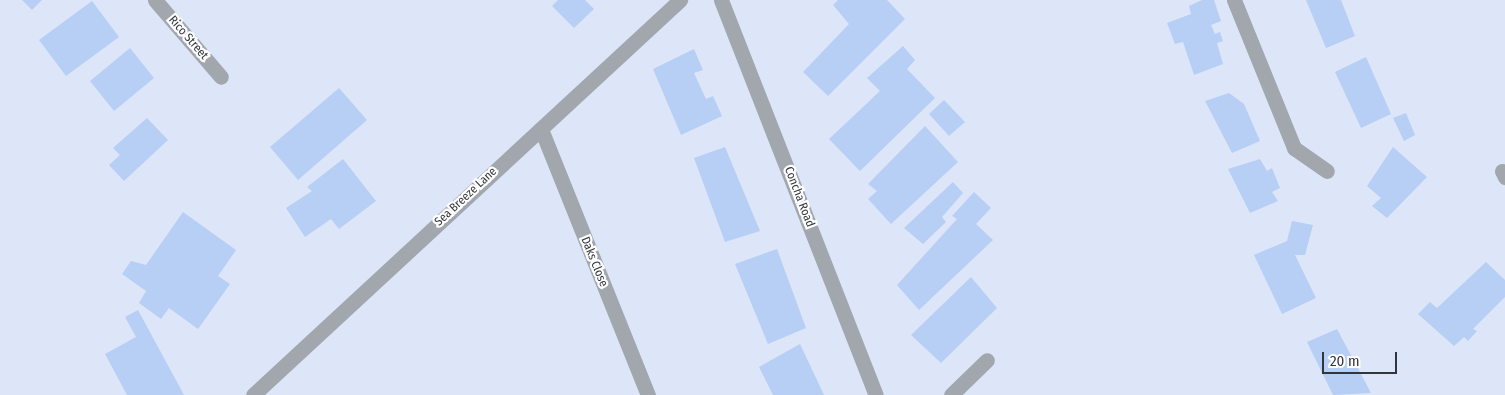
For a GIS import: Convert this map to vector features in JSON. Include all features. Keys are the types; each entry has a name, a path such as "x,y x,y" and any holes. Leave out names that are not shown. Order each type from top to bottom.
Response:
{"street":[{"name":"Rico Street","path":"155,0 221,77"},
{"name":"Sea Breeze Lane","path":"252,395 680,0"},
{"name":"Concha Road","path":"721,0 876,395"},
{"path":"1234,0 1294,148 1327,171"},
{"name":"Daks Close","path":"540,129 648,395"},
{"path":"951,395 987,360"}],"building":[{"path":"22,0 42,0 32,10"},
{"path":"558,0 585,0 594,9 574,28 552,6"},
{"path":"838,0 887,0 905,19 828,96 803,72 849,24 833,5"},
{"path":"1202,0 1214,0 1221,21 1211,25 1215,34 1220,32 1223,41 1217,43 1223,64 1194,75 1183,42 1175,44 1167,23 1191,14 1189,6"},
{"path":"1306,0 1341,0 1355,36 1326,48"},
{"path":"92,1 119,37 66,76 39,40"},
{"path":"903,46 915,60 907,69 935,98 860,171 829,139 880,91 867,78"},
{"path":"130,48 154,78 114,111 90,81"},
{"path":"694,49 703,70 694,73 706,99 713,96 722,116 681,135 653,69"},
{"path":"1366,57 1391,114 1361,128 1335,72"},
{"path":"339,88 367,120 298,180 270,147"},
{"path":"1229,93 1244,104 1260,141 1232,153 1205,101"},
{"path":"944,100 965,122 949,136 929,114"},
{"path":"1406,113 1415,135 1404,141 1393,118"},
{"path":"147,118 168,140 124,181 109,165 120,155 113,148"},
{"path":"925,126 958,162 891,224 868,199 877,191 868,184"},
{"path":"725,147 760,231 725,242 694,158"},
{"path":"1393,147 1427,177 1387,218 1372,206 1381,198 1367,186"},
{"path":"343,159 376,201 339,229 331,219 305,237 286,208 312,191 307,187"},
{"path":"1260,159 1267,171 1272,168 1280,188 1272,192 1278,201 1250,213 1228,169"},
{"path":"953,182 963,193 942,217 946,222 923,244 904,228"},
{"path":"974,192 991,208 976,224 993,240 919,310 897,285 957,219 952,216"},
{"path":"183,212 236,250 218,276 230,284 198,329 169,308 161,319 139,303 146,291 122,274 131,261 146,265"},
{"path":"1292,221 1313,225 1305,255 1295,255 1316,298 1282,314 1254,255 1287,241"},
{"path":"777,249 806,328 768,344 735,264"},
{"path":"1486,262 1505,280 1505,297 1473,329 1477,331 1468,341 1464,337 1454,346 1418,314 1430,302 1437,308"},
{"path":"971,277 997,308 941,363 911,335"},
{"path":"138,310 184,395 127,395 105,354 136,337 125,317"},
{"path":"1337,329 1371,393 1333,395 1307,342"},
{"path":"800,344 824,395 773,395 759,367"}]}
